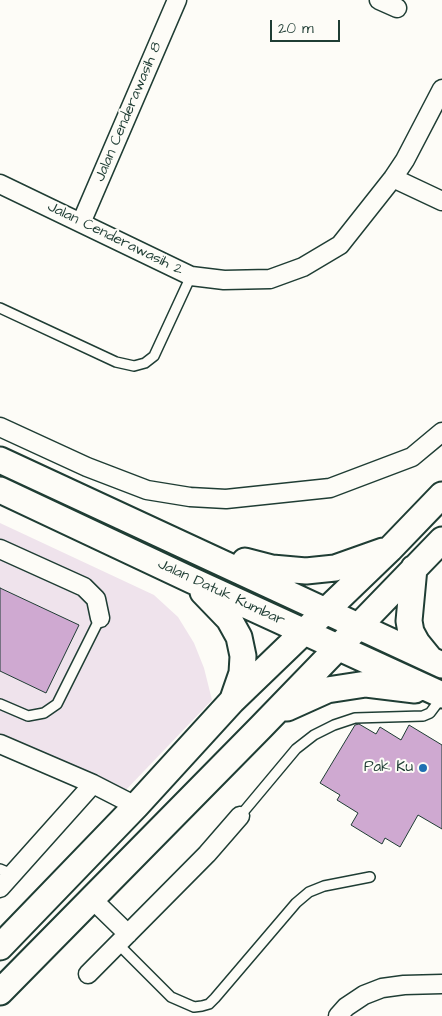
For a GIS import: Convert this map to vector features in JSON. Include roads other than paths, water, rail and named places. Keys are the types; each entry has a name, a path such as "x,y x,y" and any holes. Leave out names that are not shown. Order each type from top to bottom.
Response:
{"main road":[{"name":"Jalan Datuk Kumbar","path":"0,460 436,662"},
{"name":"Jalan Datuk Kumbar","path":"0,490 442,696"},
{"path":"0,948 136,806 232,701 390,549 442,495"},
{"path":"0,992 442,540"},
{"path":"184,545 272,568 306,571 335,568 390,549"},
{"path":"414,568 409,621 411,632 417,643 436,662"},
{"path":"191,580 229,618 240,637 243,656 242,673 232,701"},
{"path":"261,727 292,704 328,690 366,684 404,688 442,696"}],"street":[{"name":"Jalan Cenderawasih 8","path":"81,223 177,0"},
{"path":"379,0 398,8"},
{"name":"Jalan Cenderawasih 2","path":"0,184 191,276 224,280 270,279 303,267 340,245 406,160 442,90"},
{"path":"393,178 442,201"},
{"path":"0,427 87,467 147,490 190,497 226,499 330,488 412,457 442,432"},
{"path":"0,549 84,587 96,599 100,618"},
{"path":"0,744 93,784 136,806"},
{"path":"0,888 6,871 93,784"},
{"path":"88,974 207,854 240,816"},
{"path":"92,899 123,939"},
{"path":"338,1016 346,1007 364,995 382,988 404,985 442,984"}],"lane":[{"path":"0,308 116,362 134,366 145,363 154,356 191,276"},
{"path":"0,704 28,716 44,713 57,704 100,618"},
{"path":"240,816 296,749 314,735 334,725 355,718 423,716 430,712 442,696"},
{"path":"123,939 171,996 194,1007 202,1006 209,1004 215,998 296,902 309,892 324,886 370,877"}],"place":[{"name":"Pak Ku","path":"423,768"}]}
